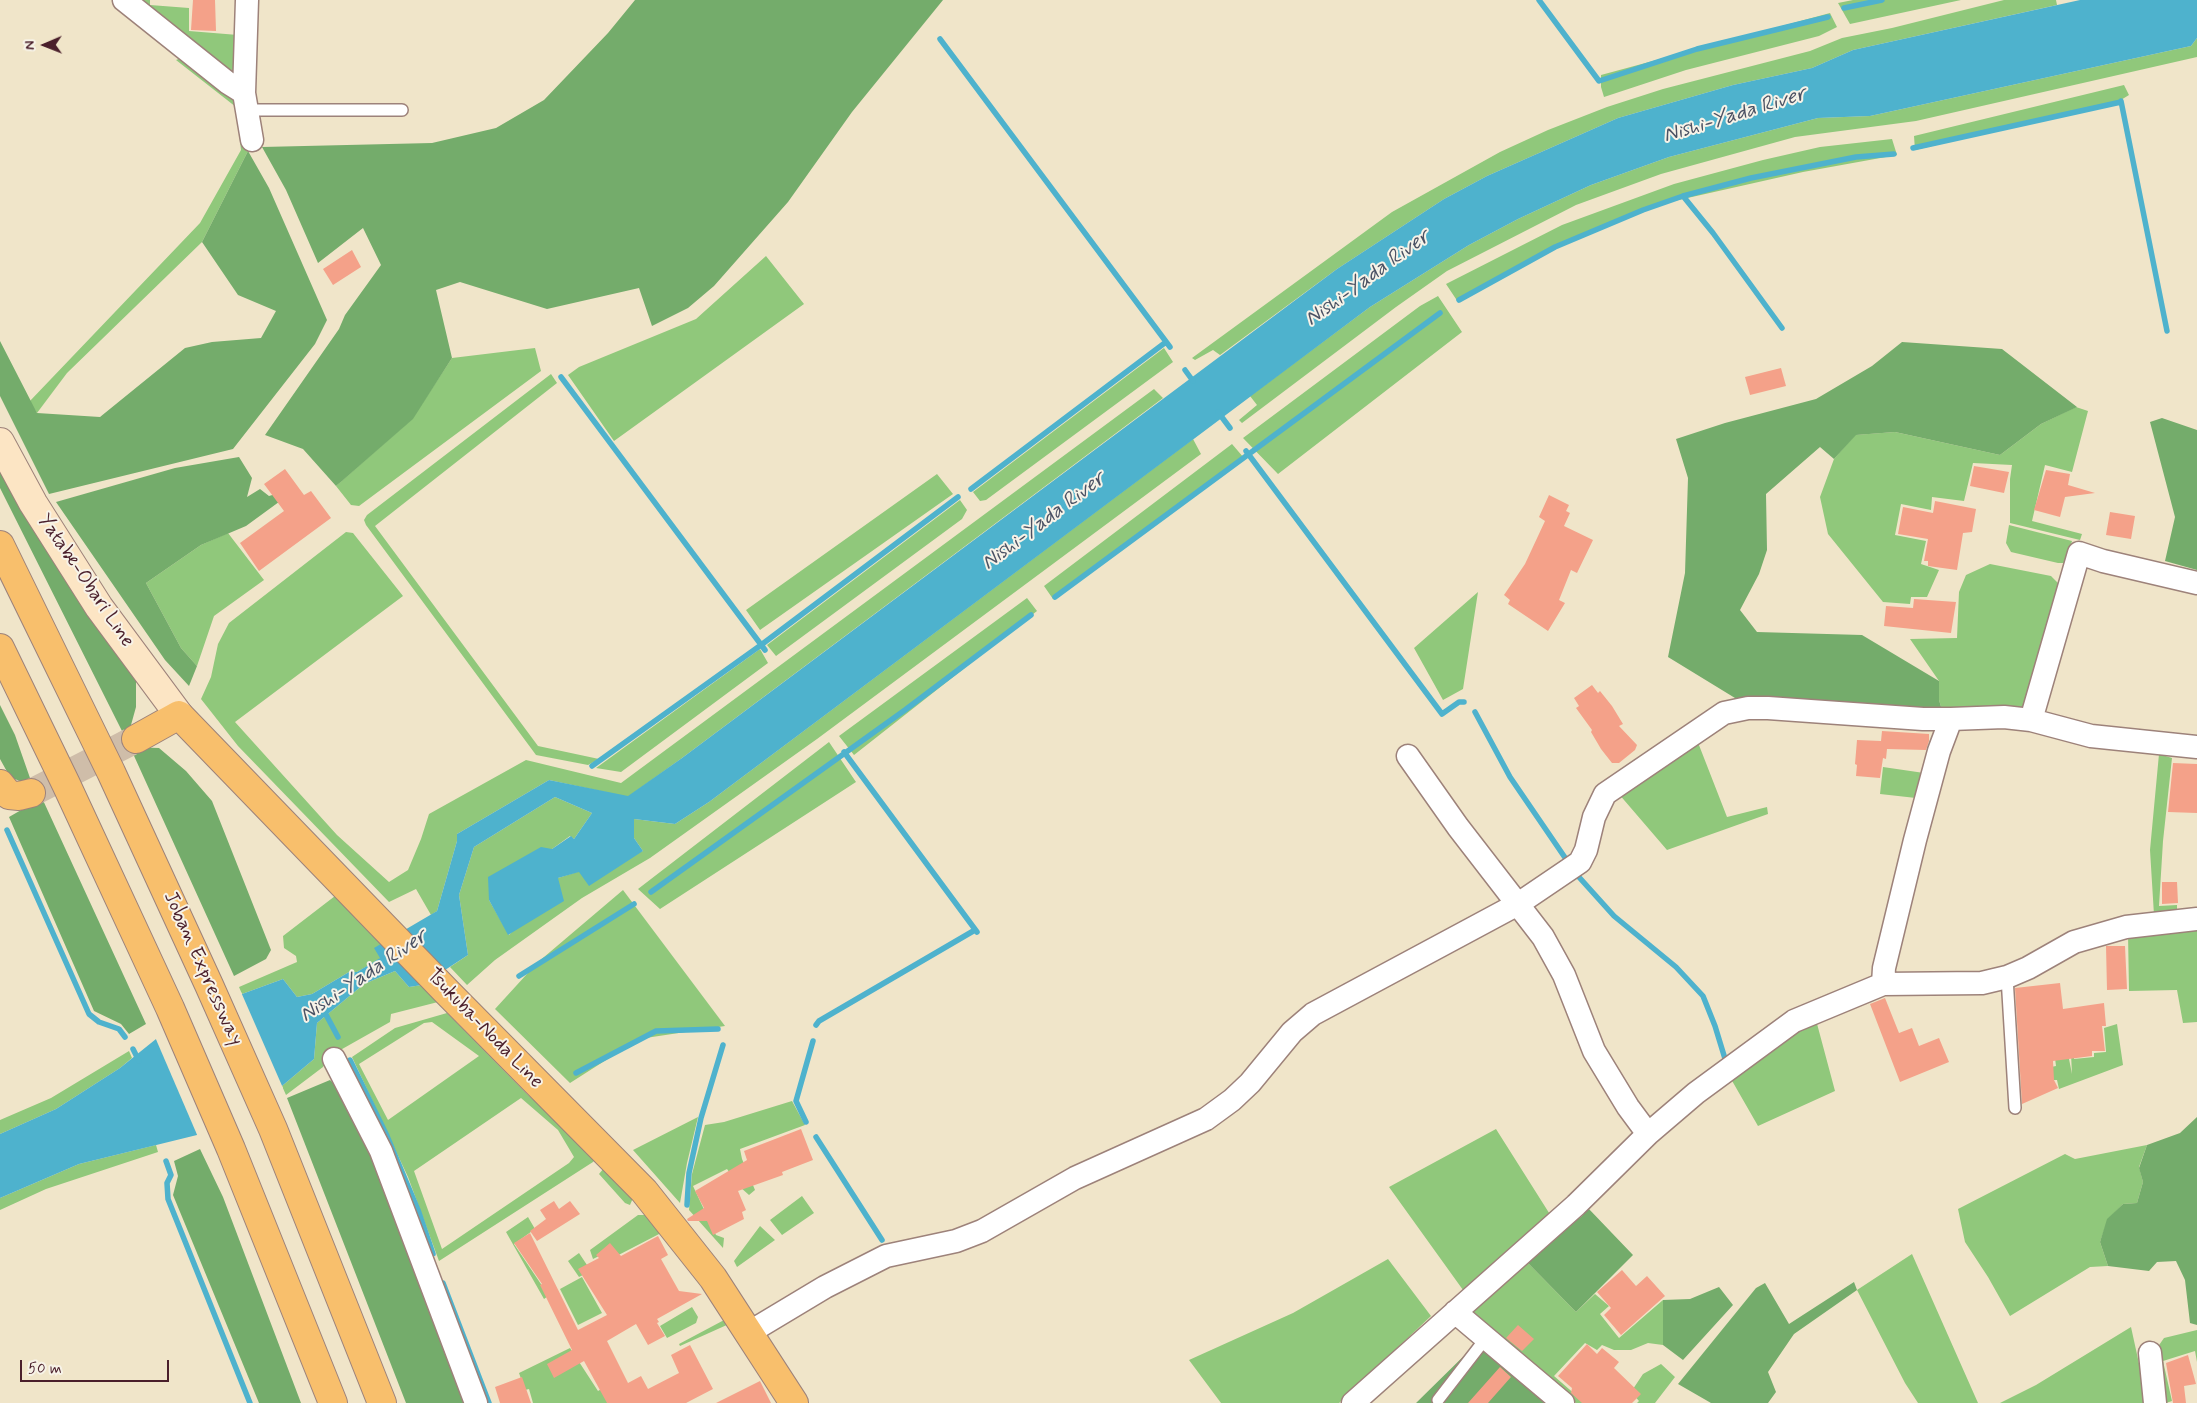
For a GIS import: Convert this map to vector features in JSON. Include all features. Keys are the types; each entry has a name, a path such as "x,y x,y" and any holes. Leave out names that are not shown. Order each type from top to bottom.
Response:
{"main road":[{"name":"Yatabe-Obari Line","path":"0,442 34,503 99,607 179,714"},
{"name":"Joban Expressway","path":"0,545 111,772 274,1130 382,1403"},
{"path":"0,648 66,784 170,1008 231,1149 334,1403"},
{"path":"136,739 179,714"},
{"name":"Tsukuba-Noda Line","path":"179,714 447,992 644,1191 684,1239 750,1332 794,1403"},
{"path":"0,784 9,795 19,796 31,792"}],"street":[{"path":"124,0 228,83 246,101"},
{"path":"247,0 246,101 252,140"},
{"path":"2031,720 2079,553 2103,561 2197,583"},
{"path":"750,1332 825,1287 886,1256 956,1241 982,1231 1075,1178 1206,1118 1232,1100 1250,1083 1292,1032 1313,1014 1518,904 1580,862 1586,850 1594,817 1605,794 1724,713 1734,709 1768,708 1923,719 2004,717 2031,720 2092,736 2197,747"},
{"path":"1883,984 1884,968 1915,840 1939,752 1951,719"},
{"path":"1408,756 1458,827 1543,937 1564,975 1594,1051 1628,1107 1648,1134"},
{"path":"1353,1403 1576,1205 1648,1134 1696,1093 1794,1021 1883,984 1982,983 2007,977 2028,968 2074,942 2126,927 2197,919"},
{"path":"334,1059 380,1151 476,1403"},
{"path":"1455,1312 1563,1403"},
{"path":"2150,1353 2155,1403"}],"lane":[{"path":"246,101 402,110"},
{"path":"2007,977 2015,1108"},
{"path":"1438,1400 1486,1338"}],"green space":[{"path":"142,0 150,0 150,5 189,8 189,31 238,35 235,75"},
{"path":"635,0 943,0 852,112 788,202 714,286 688,308 652,326 639,288 547,309 460,282 436,290 452,358 413,419 336,486 303,449 265,435 339,329 345,315 381,265 363,228 318,263 286,190 262,147 432,143 496,128 544,100 608,33"},
{"path":"1853,0 1961,0 1850,24 1838,3"},
{"path":"2004,0 2056,0 2057,5 1853,50 1812,68 1733,85 1618,118 1487,176 1444,199 1337,269 1220,355 1213,350 1195,360 1192,358 1392,212 1500,152 1548,130 1607,107 1663,89 1810,51 1842,38 1892,28"},
{"path":"1830,13 1837,27 1819,36 1686,70 1604,97 1601,87 1601,75"},
{"path":"2197,38 2197,57 1916,121 1795,137 1661,174 1576,205 1447,271 1242,423 1239,420 1257,405 1250,396 1370,307 1469,245 1518,219 1591,185 1669,157 1818,118 1870,116 2191,46"},
{"path":"183,57 240,102 248,151 202,242 67,373 37,413 29,402 200,223 241,150 236,107 176,60"},
{"path":"2124,85 2129,95 2116,103 1915,150 1914,136"},
{"path":"1892,139 1897,155 1803,172 1643,208 1571,240 1458,302 1446,284 1562,225 1674,184 1820,147"},
{"path":"248,151 269,188 327,320 315,344 233,449 49,494 0,396 0,341 37,413 100,417 185,348 212,342 261,338 276,311 238,295 202,242"},
{"path":"766,256 804,304 614,441 568,375 579,367 696,319"},
{"path":"1438,296 1462,332 1278,474 1243,438 1420,306"},
{"path":"1902,342 2002,349 2077,407 2041,424 2000,455 1895,432 1856,435 1834,459 1820,447 1766,494 1767,550 1759,574 1740,610 1757,632 1862,635 1939,681 1939,700 1942,710 1735,698 1668,657 1685,573 1688,478 1676,439 1725,423 1816,399 1872,366"},
{"path":"535,348 541,371 359,506 351,505 336,486 412,419 452,358"},
{"path":"1164,348 1173,362 986,500 980,501 973,492"},
{"path":"551,374 557,383 375,526 538,746 599,759 588,765 536,755 364,520 367,515"},
{"path":"1154,389 1163,398 628,797 549,780 457,834 457,841 437,911 431,915 416,889 389,902 238,746 201,699 211,677 218,644 229,623 346,532 353,533 403,596 235,722 337,835 389,882 408,870 429,814 526,760 621,783"},
{"path":"2076,407 2088,411 2072,472 2045,465 2032,521 2082,534 2080,540 2010,523 2010,479 2012,465 1973,463 1964,501 1932,497 1931,510 1901,504 1895,535 1926,541 1921,564 1939,570 1927,597 1911,597 1910,604 1883,602 1828,534 1820,497 1834,459 1855,435 1895,432 2000,455 2041,424"},
{"path":"2162,418 2197,430 2197,570 2165,561 2175,517 2150,422"},
{"path":"1193,439 1201,454 817,739 650,858 582,898 495,960 467,985 450,967 468,955 459,895 474,847 555,797 592,813 574,839 570,836 489,900 509,935 558,878 643,851 634,838 634,819 675,824 709,802"},
{"path":"1232,444 1244,458 1053,599 1044,586"},
{"path":"239,457 252,478 247,497 260,489 269,496 279,493 283,499 246,526 201,545 146,583 181,648 197,666 189,686 165,660 56,502 175,468"},
{"path":"0,464 136,676 136,707 131,725 124,735 0,488"},
{"path":"937,474 953,494 760,630 746,610"},
{"path":"960,500 967,510 962,519 776,656 767,645"},
{"path":"2009,525 2072,541 2066,563 2058,563 2011,552 2006,543"},
{"path":"228,533 264,580 214,616 197,666 181,648 146,583 201,545"},
{"path":"1990,564 2051,576 2058,583 2024,709 1942,710 1939,700 1939,681 1910,639 1957,638 1959,592 1966,575"},
{"path":"1478,592 1463,689 1443,700 1414,648"},
{"path":"1027,598 1037,611 854,755 839,736"},
{"path":"760,649 768,663 621,772 596,768"},
{"path":"0,705 15,735 30,778 22,782 10,777 0,759"},
{"path":"1697,740 1727,817 1767,807 1768,814 1667,850 1618,793"},
{"path":"829,742 856,782 660,909 638,889"},
{"path":"130,747 159,748 186,771 212,801 271,950 266,959 234,976"},
{"path":"2159,754 2172,758 2163,841 2159,906 2177,905 2177,913 2154,915 2150,850"},
{"path":"1883,767 1924,773 1916,798 1880,794"},
{"path":"42,798 146,1024 129,1034 121,1024 94,1011 9,817"},
{"path":"623,890 725,1026 639,1039 570,1083 495,1009 537,963"},
{"path":"335,896 382,943 381,958 357,972 349,972 312,994 297,997 283,979 242,994 239,987 297,962 296,956 284,948 283,936"},
{"path":"2197,926 2197,1022 2183,1023 2177,990 2129,991 2128,933"},
{"path":"395,971 409,987 422,985 438,1002 391,1014 390,1022 328,1057 323,1067 286,1095 282,1086 314,1059 317,1023 364,984"},
{"path":"447,1013 528,1095 597,1157 593,1162 439,1261 408,1177 352,1057 395,1028","holes":["432,1022 479,1056 388,1120 359,1064 424,1023","521,1098 558,1130 574,1157 569,1163 442,1249 414,1171"]},
{"path":"1816,1020 1835,1091 1758,1126 1731,1079"},
{"path":"2117,1024 2123,1065 2059,1089 2057,1080 2051,1080 2051,1067 2056,1066 2055,1058 2068,1054 2072,1074 2071,1054 2074,1054 2074,1059 2094,1057 2094,1053 2106,1052 2104,1028"},
{"path":"129,1051 132,1058 120,1068 56,1109 0,1134 0,1120 51,1098"},
{"path":"330,1080 345,1094 386,1180 468,1403 406,1403 287,1098"},
{"path":"792,1101 805,1125 740,1149 742,1159 755,1190 749,1195 740,1187 727,1169 693,1186 716,1235 724,1238 723,1248 689,1210 692,1174 705,1125 724,1122"},
{"path":"698,1117 687,1163 680,1203 633,1150"},
{"path":"2197,1117 2197,1325 2190,1323 2185,1280 2176,1261 2157,1262 2149,1271 2108,1266 2100,1242 2107,1219 2123,1204 2137,1203 2143,1182 2139,1168 2147,1145 2180,1133"},
{"path":"1496,1129 1551,1216 1463,1290 1389,1187"},
{"path":"156,1145 158,1152 46,1189 0,1210 0,1198 79,1164"},
{"path":"2147,1145 2139,1167 2143,1182 2137,1203 2123,1204 2108,1219 2100,1242 2108,1266 2090,1267 2010,1316 1965,1242 1958,1209 2065,1154 2075,1159"},
{"path":"200,1149 223,1197 301,1403 259,1403 173,1195 178,1176 174,1161"},
{"path":"604,1168 633,1198 630,1205 625,1203 599,1174"},
{"path":"802,1196 814,1213 782,1235 770,1220"},
{"path":"1588,1208 1633,1255 1576,1312 1525,1260 1582,1216"},
{"path":"638,1215 647,1215 661,1233 605,1262 599,1256 593,1259 590,1250"},
{"path":"528,1217 535,1229 514,1244 547,1293 548,1296 544,1299 506,1232"},
{"path":"760,1226 775,1240 737,1267 734,1261"},
{"path":"579,1253 591,1271 579,1277 568,1261"},
{"path":"1912,1254 1978,1403 1918,1403 1905,1383 1857,1290"},
{"path":"1388,1259 1431,1316 1339,1403 1221,1403 1189,1360 1293,1313"},
{"path":"1525,1260 1576,1312 1595,1294 1609,1306 1600,1314 1619,1338 1663,1300 1663,1345 1648,1343 1631,1350 1614,1350 1602,1345 1597,1350 1585,1343 1554,1376 1585,1403 1576,1403 1475,1319 1472,1302"},
{"path":"582,1277 602,1313 578,1325 560,1289"},
{"path":"1854,1282 1857,1290 1794,1334 1768,1372 1776,1392 1768,1403 1711,1403 1678,1384 1756,1288 1765,1283 1789,1324"},
{"path":"1719,1287 1733,1305 1683,1360 1663,1345 1663,1300 1690,1299"},
{"path":"692,1307 698,1317 696,1323 667,1338 660,1326"},
{"path":"726,1319 729,1324 680,1346 679,1344"},
{"path":"2131,1327 2145,1391 2145,1403 2000,1403 2036,1385"},
{"path":"2197,1330 2197,1362 2195,1351 2163,1361 2172,1401 2166,1403 2157,1348 2164,1338"},
{"path":"1477,1343 1549,1403 1416,1403"},
{"path":"570,1348 598,1391 605,1387 614,1403 533,1403 529,1389 525,1390 519,1373"},
{"path":"1661,1364 1675,1377 1655,1403 1637,1403 1639,1401 1631,1392 1643,1374"}],"water":[{"name":"Nishi-Yada River","path":"2080,0 2197,0 2197,38 2191,46 1870,116 1818,118 1669,157 1591,185 1518,219 1469,245 1370,307 709,802 675,824 634,819 634,838 643,851 589,886 579,872 558,878 564,901 508,935 489,900 488,877 541,847 552,849 571,836 574,839 592,813 555,797 474,847 459,895 468,955 422,985 409,987 395,971 364,984 317,1023 314,1059 282,1086 197,1135 79,1164 0,1198 0,1134 56,1109 120,1068 156,1039 242,994 283,979 297,997 312,994 349,972 357,972 380,958 374,948 437,911 457,841 457,834 549,780 628,796 682,758 1337,269 1444,199 1487,176 1618,118 1733,85 1812,68 1853,50"}],"pier":[{"path":"241,992 283,1088 198,1137 155,1037"}],"building":[{"path":"193,0 215,0 216,31 191,30"},
{"path":"352,250 361,267 333,285 323,269"},
{"path":"1781,368 1786,386 1750,395 1745,377"},
{"path":"1974,466 2009,472 2004,493 1970,486"},
{"path":"285,469 304,495 311,491 331,518 259,571 240,543 284,511 264,484"},
{"path":"2046,470 2070,474 2068,485 2095,493 2065,497 2060,517 2034,510"},
{"path":"1549,495 1569,505 1566,511 1570,513 1564,526 1593,540 1577,573 1571,570 1559,600 1565,603 1548,631 1508,604 1510,600 1504,595 1525,564 1545,521 1539,517"},
{"path":"1935,501 1976,509 1972,532 1963,533 1957,570 1928,566 1928,561 1924,561 1928,539 1898,534 1903,507 1933,513"},
{"path":"2110,512 2135,516 2131,539 2106,535"},
{"path":"1914,599 1956,602 1951,633 1884,626 1886,606 1913,608"},
{"path":"1592,685 1598,693 1600,691 1612,706 1623,724 1619,726 1637,745 1635,750 1619,763 1612,763 1601,749 1591,732 1592,730 1576,708 1579,706 1574,698"},
{"path":"1882,731 1929,734 1929,741 1926,750 1887,749 1886,759 1883,758 1880,778 1856,776 1857,740 1881,741"},
{"path":"2173,763 2197,764 2197,813 2168,812"},
{"path":"2162,882 2177,882 2178,903 2162,904"},
{"path":"2106,946 2125,946 2127,989 2107,990"},
{"path":"2060,983 2063,1009 2104,1003 2106,1026 2102,1026 2105,1051 2092,1051 2092,1056 2053,1061 2054,1080 2058,1088 2022,1104 2015,988"},
{"path":"1885,998 1899,1033 1912,1028 1919,1046 1939,1038 1949,1062 1900,1082 1870,1004"},
{"path":"801,1129 813,1160 782,1172 783,1175 738,1191 746,1210 742,1212 744,1219 713,1235 707,1221 688,1221 687,1219 704,1208 695,1191 747,1160 744,1151"},
{"path":"554,1201 559,1209 570,1201 580,1214 537,1241 530,1231 546,1219 540,1210"},
{"path":"530,1233 578,1330 607,1315 578,1269 599,1258 596,1255 610,1243 621,1256 658,1236 668,1255 661,1259 679,1291 702,1294 657,1319 659,1322 657,1323 665,1336 648,1345 636,1324 607,1341 628,1383 641,1376 648,1389 679,1373 671,1355 690,1345 713,1389 686,1403 607,1403 584,1361 554,1378 547,1364 572,1350 540,1285 542,1284 514,1243"},
{"path":"1622,1270 1636,1286 1647,1276 1665,1296 1621,1335 1604,1315 1611,1308 1597,1292"},
{"path":"1518,1325 1534,1339 1522,1351 1506,1338"},
{"path":"1587,1344 1597,1354 1602,1348 1619,1362 1614,1368 1641,1394 1632,1403 1582,1403 1571,1393 1572,1388 1558,1376"},
{"path":"2188,1355 2196,1384 2184,1386 2186,1403 2173,1403 2166,1363"},
{"path":"1500,1367 1511,1377 1488,1403 1468,1403"},
{"path":"522,1377 531,1403 500,1403 495,1387"},
{"path":"760,1381 771,1403 716,1403"}],"waterway":[{"path":"1539,0 1599,81 1697,49 1828,17"},
{"path":"1844,8 1882,0"},
{"path":"940,39 1170,347"},
{"path":"2121,101 2167,331"},
{"path":"1913,148 2121,102"},
{"path":"1459,300 1555,247 1643,210 1683,196 1751,178 1856,157 1894,154"},
{"path":"1683,196 1713,233 1782,328"},
{"path":"1055,597 1440,313"},
{"path":"971,489 1166,342"},
{"path":"1185,370 1193,381"},
{"path":"561,377 765,650"},
{"path":"1218,412 1230,428"},
{"path":"1246,451 1442,714 1459,702 1464,702"},
{"path":"592,766 761,645 958,497"},
{"path":"651,892 905,710 1031,615"},
{"path":"1475,712 1510,777 1568,862"},
{"path":"844,752 977,932"},
{"path":"7,830 89,1014 99,1022 119,1029 125,1037"},
{"path":"1578,876 1614,916 1676,967 1703,996 1726,1062"},
{"path":"519,976 634,904"},
{"path":"816,1025 819,1021 975,930"},
{"name":"Nishi-Yada River","path":"323,1009 338,1037"},
{"path":"576,1073 656,1031 718,1029"},
{"path":"806,1122 796,1101 813,1041"},
{"path":"687,1205 689,1173 701,1118 723,1045"},
{"path":"133,1049 139,1061"},
{"path":"350,1060 387,1136 418,1210 433,1254"},
{"path":"816,1137 882,1240"},
{"path":"166,1161 171,1175 167,1183 168,1199 250,1403"},
{"path":"443,1283 489,1403"}],"tunnel":[{"path":"31,793 136,739"}]}
